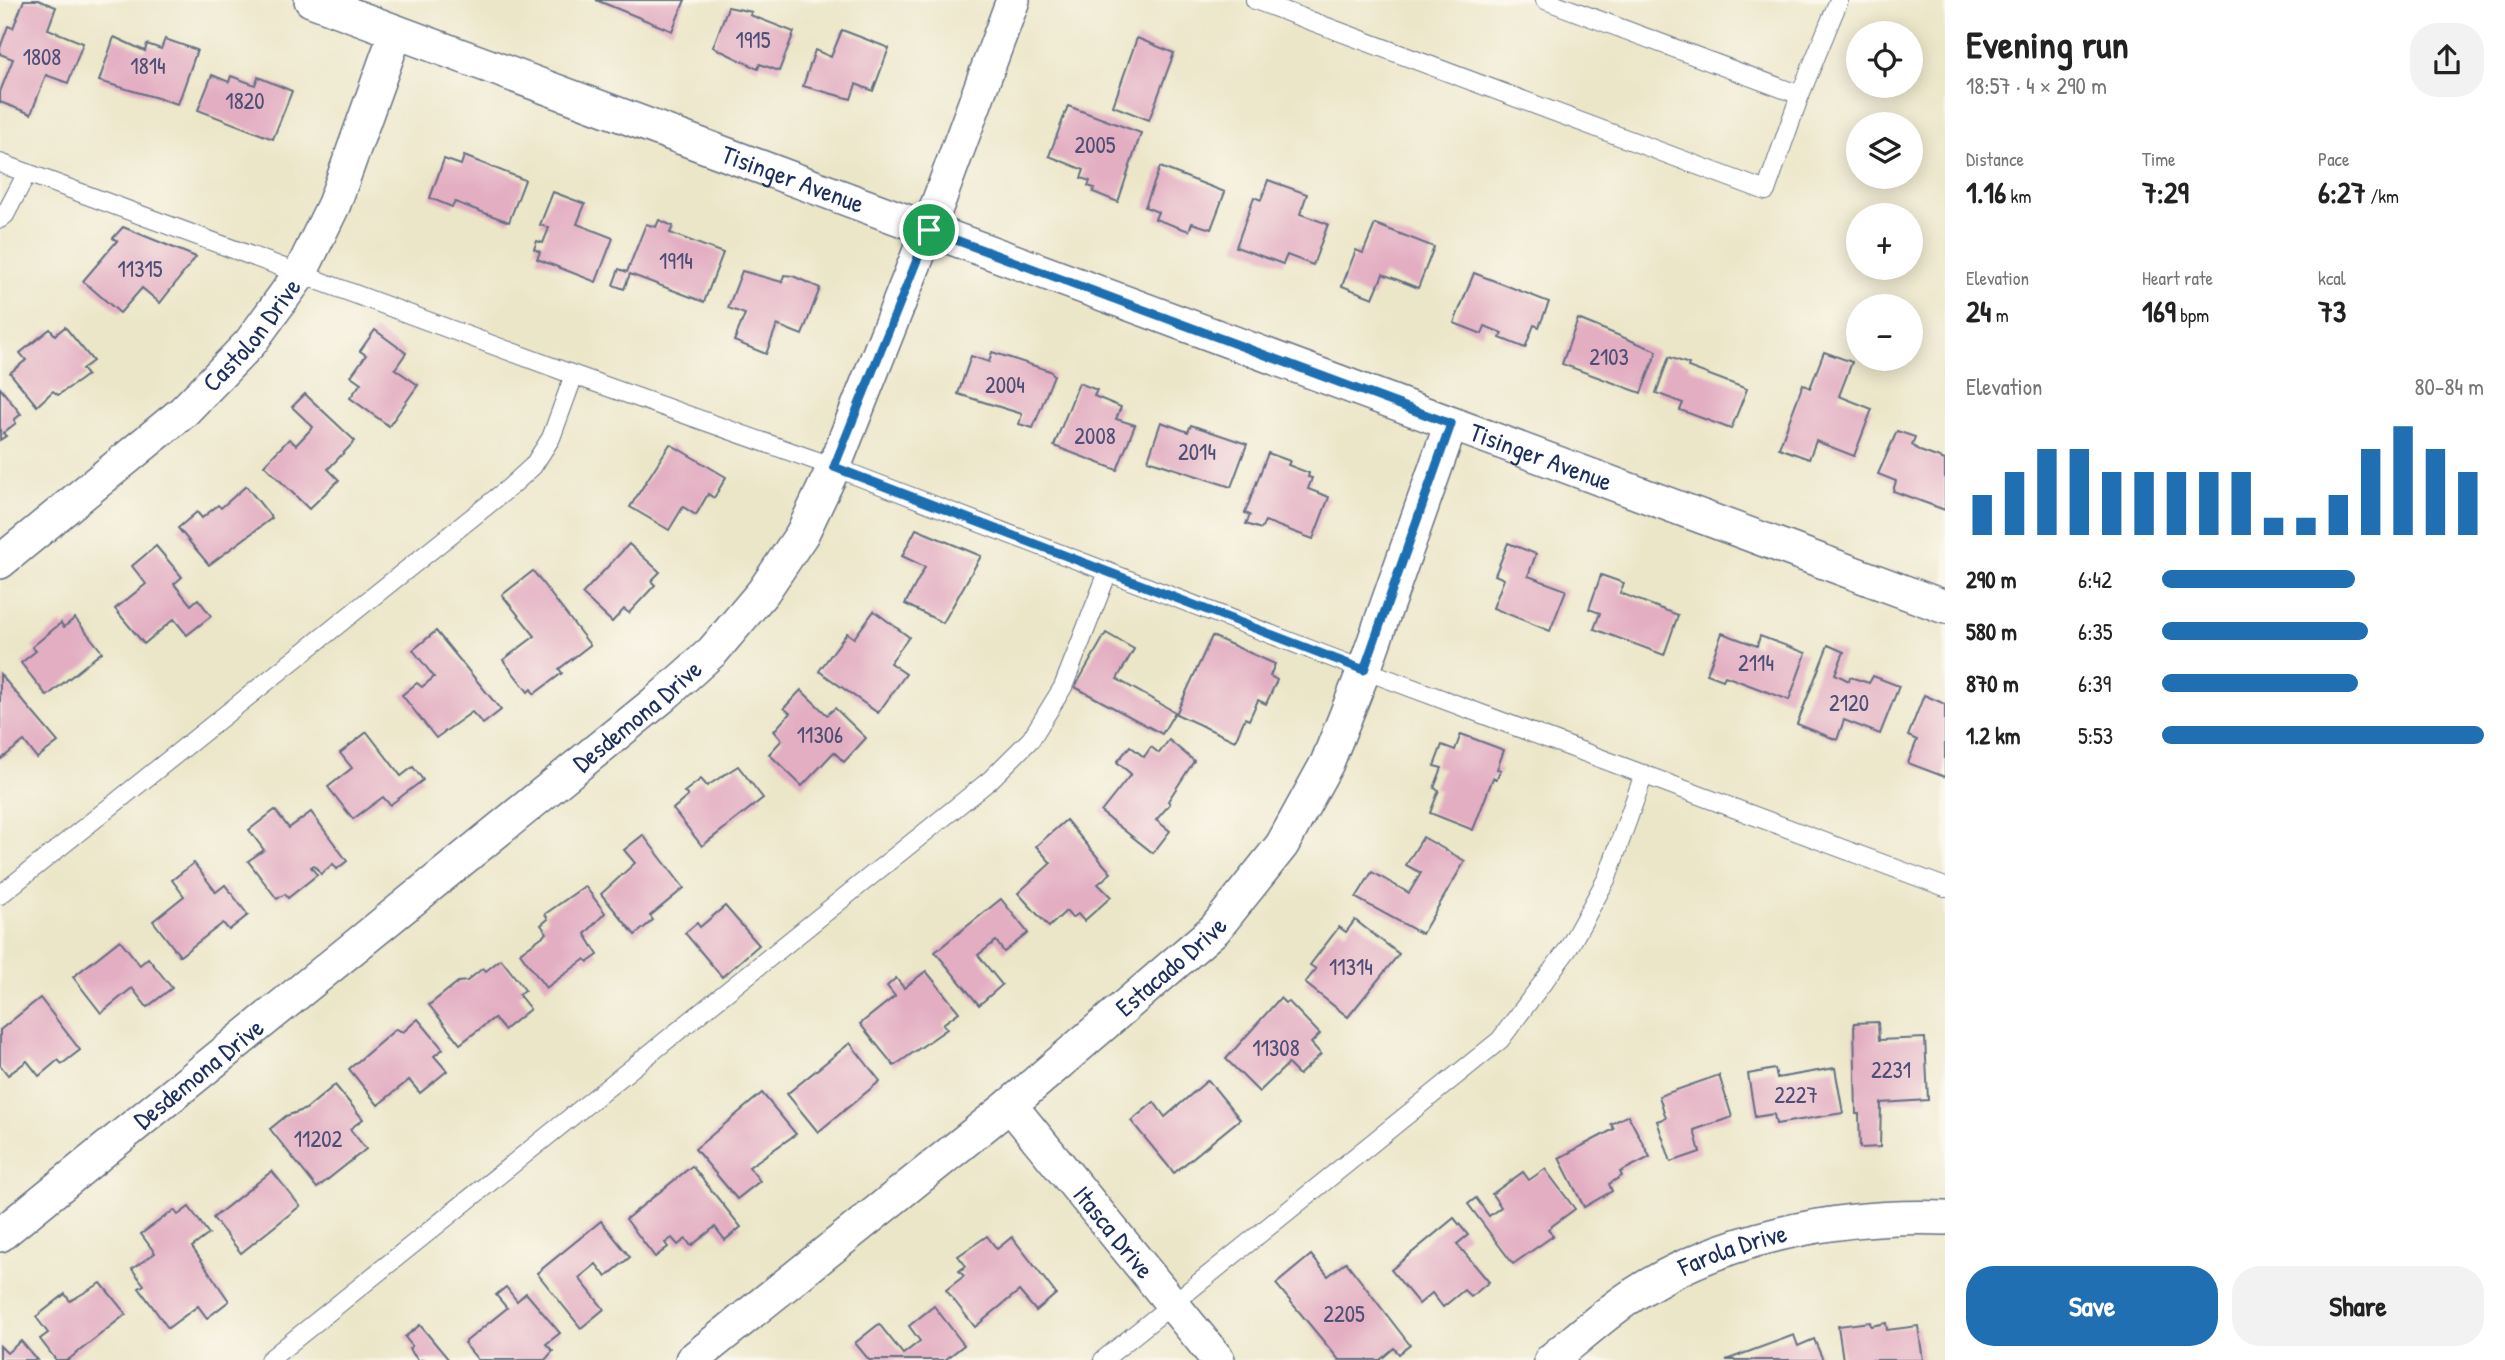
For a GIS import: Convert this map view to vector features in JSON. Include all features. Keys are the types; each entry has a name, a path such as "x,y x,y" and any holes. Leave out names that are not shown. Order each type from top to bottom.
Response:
{"street":[{"name":"Tisinger Avenue","path":"311,0 1945,607"},
{"name":"Desdemona Drive","path":"0,1235 662,697 713,651 763,592 802,534 834,467 929,230 1013,0"},
{"name":"Castolon Drive","path":"0,562 183,412 250,343 300,274 334,205 396,32"},
{"name":"Estacado Drive","path":"692,1360 1010,1105 1215,929 1282,845 1327,763 1364,670 1451,424"},
{"name":"Itasca Drive","path":"1010,1105 1219,1360"},
{"name":"Farola Drive","path":"1551,1360 1630,1297 1677,1270 1750,1241 1815,1227 1912,1217 1945,1218"}],"lane":[{"path":"1255,0 1766,191 1800,95 1839,0"},
{"path":"1545,0 1800,95"},
{"path":"0,163 574,375 834,467 1364,670 1945,887"},
{"path":"0,219 5,215 27,173"},
{"path":"0,895 510,488 533,466 551,438 574,375"},
{"path":"269,1360 990,780 1031,739 1062,687 1108,572"},
{"path":"1103,1360 1500,1040 1575,937 1606,878 1644,774"}],"building":[{"path":"24,0 38,0 56,7 48,29 83,43 68,83 46,75 31,114 0,102 0,92 13,59 0,54 0,48 8,26 13,28"},
{"path":"596,0 685,0 672,31"},
{"path":"728,7 752,12 750,15 794,32 779,71 760,64 758,69 713,47"},
{"path":"842,30 889,48 873,91 856,84 851,99 803,86 815,50 831,57"},
{"path":"114,37 145,51 147,44 161,49 165,39 197,50 178,104 99,81"},
{"path":"1137,38 1174,53 1149,120 1113,106"},
{"path":"212,75 229,82 231,76 255,85 258,77 292,91 273,139 198,110"},
{"path":"1068,106 1141,133 1118,202 1093,192 1094,188 1088,186 1090,181 1081,178 1084,170 1049,156"},
{"path":"464,156 525,180 509,222 455,202 452,207 430,198 444,159 461,165"},
{"path":"1160,167 1225,192 1211,229 1192,223 1189,231 1155,219 1158,212 1145,207"},
{"path":"1268,180 1307,194 1300,214 1328,224 1313,265 1287,255 1283,264 1236,247 1254,197 1261,200"},
{"path":"553,192 585,204 577,224 613,238 596,282 537,259 540,252 534,249 537,241 543,243 549,228 540,225"},
{"path":"659,220 673,226 670,233 723,253 704,302 630,274 624,289 613,285 619,269 627,272 646,224 656,227"},
{"path":"1375,224 1434,247 1418,288 1383,274 1373,298 1342,286 1356,250 1363,253"},
{"path":"123,227 196,257 160,303 142,288 120,313 83,281 117,241 113,238"},
{"path":"742,271 782,282 784,275 793,276 820,288 802,335 777,325 766,354 734,341 745,314 728,308"},
{"path":"1474,273 1549,302 1539,327 1534,325 1525,348 1500,338 1502,333 1485,326 1482,334 1454,323"},
{"path":"1578,319 1657,351 1641,393 1562,364"},
{"path":"65,327 93,361 82,369 87,375 58,395 53,391 37,406 10,373 26,360 20,353 50,329 55,335"},
{"path":"375,330 406,353 395,369 418,385 389,426 350,398 361,383 351,376 366,355 360,351"},
{"path":"992,352 1050,371 1054,375 1033,428 1019,424 1022,414 958,394 971,356 989,362"},
{"path":"1824,352 1846,360 1846,371 1849,371 1839,396 1872,409 1854,456 1816,441 1809,459 1779,448 1803,384 1810,388"},
{"path":"1669,357 1747,389 1731,429 1680,410 1683,403 1656,393"},
{"path":"1079,383 1097,390 1094,396 1121,407 1116,419 1135,425 1117,470 1054,446"},
{"path":"0,388 21,414 14,420 16,423 3,433 6,436 0,440"},
{"path":"305,394 355,441 328,469 339,480 309,509 264,465 289,439 296,445 313,427 292,407"},
{"path":"1161,422 1188,432 1191,425 1247,444 1231,487 1148,460"},
{"path":"1897,431 1915,437 1912,445 1920,451 1945,460 1945,510 1893,491 1896,481 1878,474"},
{"path":"670,444 726,477 714,498 708,494 696,515 683,507 669,530 630,507"},
{"path":"1268,453 1290,461 1288,465 1309,473 1308,477 1312,478 1308,489 1329,497 1313,539 1265,521 1261,529 1246,524 1250,515 1245,513"},
{"path":"246,486 272,518 209,565 178,528 197,512 202,518 218,505 221,508"},
{"path":"916,529 981,556 943,623 905,604 925,567 902,556"},
{"path":"1508,543 1536,554 1528,576 1566,590 1550,631 1493,608 1504,579 1495,575"},
{"path":"629,544 660,572 651,581 655,585 629,613 624,609 612,622 582,594"},
{"path":"156,546 182,577 174,584 191,605 198,599 211,616 187,635 174,619 144,644 115,609 146,584 132,566"},
{"path":"533,571 590,645 559,669 562,673 534,694 531,689 528,692 503,660 535,636 502,595"},
{"path":"1601,575 1624,583 1620,593 1678,615 1664,655 1594,629 1600,613 1589,609"},
{"path":"874,611 909,637 890,663 906,674 878,713 819,671 847,633 854,638"},
{"path":"75,618 102,652 47,696 21,663 36,651 32,647 61,623 64,627"},
{"path":"436,631 501,710 483,724 472,712 436,738 402,695 417,683 422,687 434,677 413,650"},
{"path":"1106,633 1134,649 1117,679 1175,712 1162,734 1075,687"},
{"path":"1722,633 1757,646 1760,636 1806,653 1789,700 1725,676 1723,680 1707,674"},
{"path":"1212,636 1275,664 1270,676 1277,680 1266,704 1258,700 1249,720 1245,718 1235,741 1176,714"},
{"path":"1828,645 1844,652 1835,674 1849,681 1850,677 1869,683 1873,676 1899,686 1880,734 1844,720 1837,740 1797,724"},
{"path":"0,674 58,742 37,758 24,741 0,760"},
{"path":"801,690 827,715 835,708 866,738 844,762 834,752 802,786 769,754 782,740 774,731 790,713 784,708"},
{"path":"1924,695 1945,704 1945,777 1908,763 1917,740 1908,736"},
{"path":"367,732 401,776 413,767 423,780 390,805 383,797 353,819 328,787 352,768 340,753"},
{"path":"1461,734 1504,750 1497,769 1501,770 1497,779 1493,778 1473,830 1430,813 1439,790 1434,788 1442,768 1434,766 1442,745 1455,750"},
{"path":"1169,740 1194,761 1168,801 1170,804 1156,820 1170,831 1153,853 1101,812 1131,774 1117,762 1130,746 1144,757 1151,747 1159,753"},
{"path":"738,766 763,798 702,846 673,809 688,796 684,792 701,779 707,786"},
{"path":"275,810 289,828 311,812 347,861 337,869 333,864 321,874 314,865 311,867 317,875 288,898 285,894 277,899 248,861 264,850 249,830"},
{"path":"1066,820 1111,873 1098,884 1111,897 1084,921 1078,914 1072,918 1066,911 1049,927 1018,893 1051,863 1036,846"},
{"path":"643,835 684,888 650,916 653,920 635,935 601,894 635,863 624,850"},
{"path":"1423,837 1465,861 1422,934 1356,898 1372,872 1409,893 1421,873 1406,865"},
{"path":"194,863 216,892 225,885 248,915 229,930 223,923 180,956 153,921 184,896 172,880"},
{"path":"585,886 605,913 585,934 598,955 588,962 585,959 546,988 520,953 547,933 541,925 548,919 545,914"},
{"path":"1001,899 1028,933 1004,952 996,941 978,955 1002,985 979,1005 935,952"},
{"path":"725,906 759,945 722,977 685,933 697,923 700,927"},
{"path":"1355,920 1399,954 1348,1017 1305,983 1316,969 1310,965 1339,927 1346,932"},
{"path":"120,940 140,965 148,958 172,988 147,1007 132,988 101,1013 73,977"},
{"path":"501,959 525,990 519,995 530,1009 504,1030 494,1018 460,1044 429,1005 458,982 467,981 483,968 486,971"},
{"path":"926,971 959,1012 943,1024 947,1029 894,1066 860,1024 895,996 887,986 896,978 904,988"},
{"path":"40,998 80,1050 62,1064 58,1060 39,1076 27,1061 8,1075 0,1065 0,1030"},
{"path":"1280,998 1285,1003 1288,1001 1320,1034 1311,1043 1321,1054 1299,1075 1288,1064 1259,1092 1226,1059"},
{"path":"418,1019 443,1049 434,1056 447,1071 420,1093 409,1080 378,1105 349,1069 396,1029 403,1032"},
{"path":"1878,1022 1879,1040 1925,1038 1928,1100 1881,1103 1880,1147 1860,1148 1859,1114 1856,1114 1854,1023"},
{"path":"850,1043 880,1081 818,1132 787,1094"},
{"path":"1835,1068 1843,1113 1776,1124 1774,1114 1755,1117 1748,1074 1775,1069 1777,1078"},
{"path":"1719,1075 1732,1117 1694,1130 1700,1152 1671,1162 1657,1121 1666,1118 1659,1096"},
{"path":"1208,1080 1240,1119 1174,1173 1131,1121 1154,1102 1165,1117"},
{"path":"335,1085 363,1119 350,1129 366,1149 317,1188 270,1129 286,1116 306,1109"},
{"path":"762,1093 796,1134 749,1167 760,1181 737,1199 695,1149"},
{"path":"1628,1115 1650,1157 1620,1172 1622,1176 1609,1184 1612,1191 1584,1207 1559,1158 1614,1129 1611,1124"},
{"path":"692,1166 741,1227 725,1240 715,1227 691,1246 686,1239 678,1245 672,1238 665,1243 668,1247 655,1257 626,1219"},
{"path":"1545,1169 1575,1209 1548,1229 1553,1236 1513,1264 1468,1204 1476,1198 1489,1216 1501,1207 1492,1194 1523,1172 1529,1180"},
{"path":"272,1171 300,1206 241,1253 213,1218"},
{"path":"189,1207 209,1234 192,1247 229,1301 207,1318 198,1306 168,1328 139,1288 144,1285 132,1269 155,1253 141,1234 174,1210 178,1215"},
{"path":"1454,1218 1468,1235 1457,1244 1489,1282 1471,1297 1464,1290 1443,1307 1432,1293 1419,1304 1391,1270"},
{"path":"601,1221 630,1257 606,1277 596,1264 579,1278 604,1309 581,1328 537,1273"},
{"path":"987,1236 997,1249 1012,1237 1056,1294 1036,1311 1019,1291 975,1327 946,1290 964,1276 959,1271 966,1266 958,1256"},
{"path":"1311,1255 1328,1276 1346,1262 1410,1345 1399,1354 1394,1348 1380,1360 1339,1360 1276,1284"},
{"path":"101,1283 126,1314 68,1360 56,1360 40,1339 48,1333 36,1317 65,1294 70,1301"},
{"path":"506,1287 517,1301 526,1293 560,1333 546,1344 553,1351 545,1360 478,1360 464,1343 507,1308 496,1295"},
{"path":"934,1306 964,1345 945,1360 869,1360 855,1343 879,1324 903,1354 920,1341 909,1326"},
{"path":"1870,1322 1871,1326 1886,1323 1887,1330 1918,1326 1923,1360 1843,1360 1838,1326"},
{"path":"420,1325 449,1360 418,1360 409,1349 412,1346 405,1337"},
{"path":"1794,1335 1798,1346 1814,1339 1823,1360 1726,1360"},
{"path":"21,1341 37,1360 0,1360 0,1346 7,1353"}],"route":[{"path":"929,230 1451,424 1364,670 834,467 929,230"}]}
